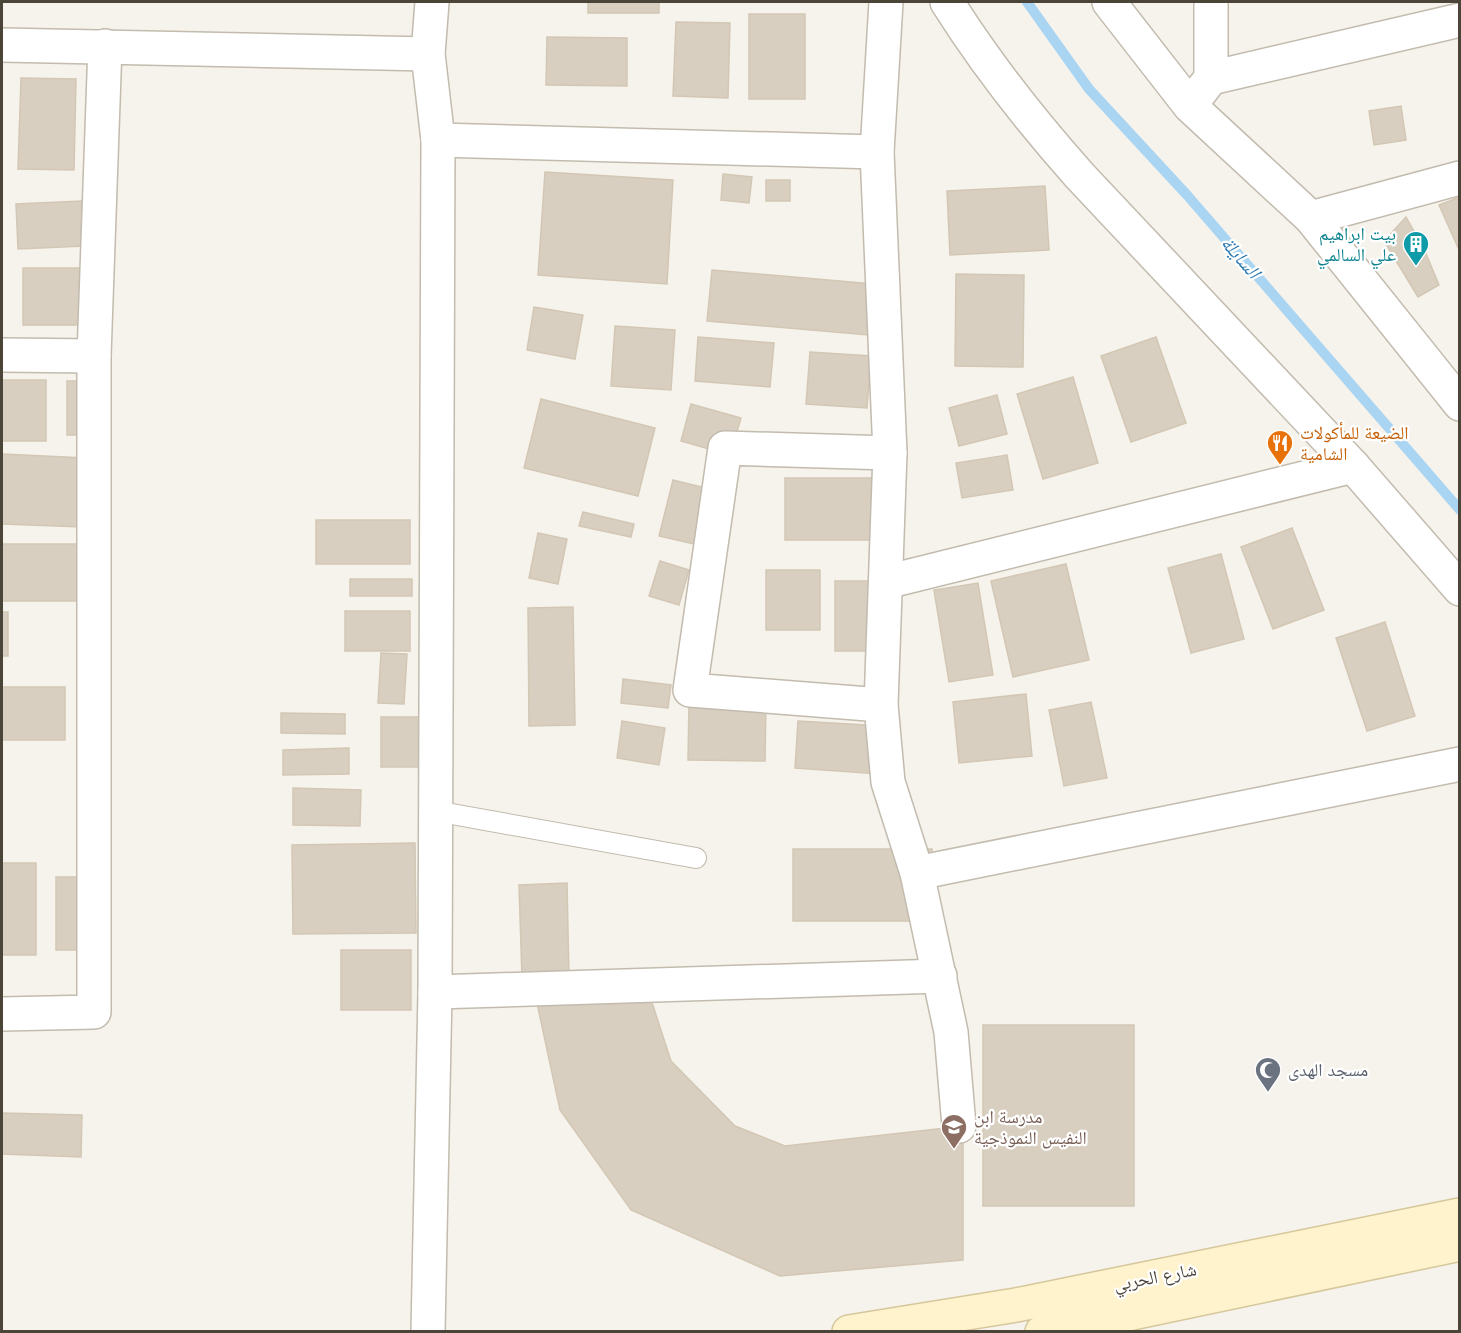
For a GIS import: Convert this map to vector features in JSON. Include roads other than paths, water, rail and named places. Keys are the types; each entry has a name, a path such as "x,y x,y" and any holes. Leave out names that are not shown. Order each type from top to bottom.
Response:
{"street":[{"path":"428,1332 435,992 438,140 428,54 432,2"},
{"path":"886,2 877,152 890,453 881,705 888,782 917,873 951,1032 959,1126"},
{"path":"947,2 1002,82 1043,135 1353,466 1460,588"},
{"path":"1109,2 1190,106 1311,218 1460,404"},
{"path":"1190,106 1211,78 1211,2"},
{"path":"1211,78 1460,20"},
{"path":"2,45 428,54"},
{"path":"2,1014 94,1012 94,357 105,46"},
{"path":"438,140 877,152"},
{"path":"1311,218 1460,178"},
{"path":"2,356 94,357"},
{"path":"881,705 690,690 725,448 890,453"},
{"path":"886,582 1353,466"},
{"path":"917,873 1460,764"},
{"path":"435,992 940,976"},
{"name":"شارع الحربي","path":"849,1332 1016,1305 1460,1215"},
{"name":"شارع الحربي","path":"1042,1332 1460,1244"}],"lane":[{"path":"435,811 696,858"}],"waterway":[{"name":"السايلة","path":"1027,2 1089,89 1187,195 1460,510"}],"place":[{"name":"بيت ابراهيم علي السالمي","path":"1416,267"},
{"name":"الضيعة للمأكولات الشامية","path":"1280,466"},
{"name":"مسجد الهدى","path":"1268,1093"},
{"name":"مدرسة ابن النفيس النموذجية","path":"954,1150"}]}
